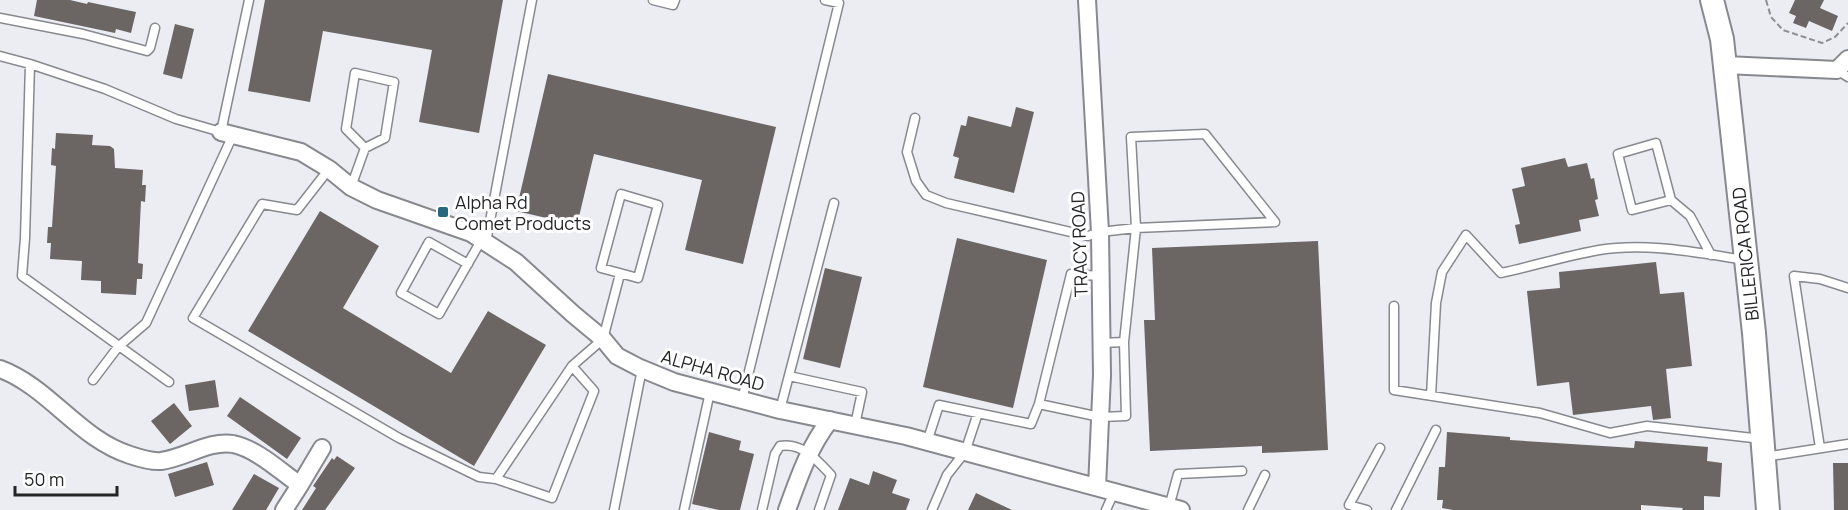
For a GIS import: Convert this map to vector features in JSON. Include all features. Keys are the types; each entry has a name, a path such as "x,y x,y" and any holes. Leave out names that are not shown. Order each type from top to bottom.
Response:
{"main road":[{"name":"BILLERICA ROAD","path":"1712,0 1722,39 1725,65 1746,261 1768,510"}],"street":[{"name":"TRACY ROAD","path":"1087,0 1100,232 1100,417 1096,487"},
{"path":"1725,65 1844,69"},
{"name":"ALPHA ROAD","path":"227,133 301,152 329,169 351,187 377,200 471,232 516,262 603,339 617,356 674,382 780,410 927,442 1175,508"},
{"path":"0,369 27,382 91,434 118,451 159,461 222,444 232,444 257,455 300,485"},
{"path":"787,510 809,452 830,420"},
{"path":"284,510 322,448"}],"lane":[{"path":"93,380 118,347 146,322 227,133 249,0"},
{"path":"468,264 429,242 401,293 439,314 484,241 532,0"},
{"path":"653,0 674,5 675,0"},
{"path":"742,400 839,3 825,0"},
{"path":"0,18 83,34 147,51 150,48 155,28"},
{"path":"0,56 105,88 176,119 227,133"},
{"path":"30,64 22,276 169,382"},
{"path":"351,187 365,148 386,138 394,82 355,73 346,129 365,148"},
{"path":"915,118 907,152 916,181 926,195 946,203 1088,236 1100,232 1136,228 1275,222 1205,134 1131,136 1136,228 1124,342 1126,416 1100,417 1039,404"},
{"path":"1671,200 1632,210 1618,154 1656,143 1671,200 1690,216 1711,255"},
{"path":"329,169 297,210 262,204 193,318 399,438 479,477 496,479 552,498 594,391 572,366"},
{"path":"621,194 658,205 638,279 621,274 601,268 621,194"},
{"path":"780,410 834,203"},
{"path":"1431,396 1436,303 1442,272 1466,235 1501,273 1601,250 1640,248 1670,249 1746,261"},
{"path":"496,479 572,366 603,339 621,274"},
{"path":"927,442 939,405 1031,424 1039,404 1071,274 1100,276"},
{"path":"1820,448 1794,276 1820,279 1848,288"},
{"path":"1394,306 1394,390 1540,412 1610,433 1647,426 1763,448 1820,448 1848,444"},
{"path":"1101,343 1124,342"},
{"path":"614,510 642,369"},
{"path":"789,376 862,392 855,425"},
{"path":"684,510 710,392"},
{"path":"932,510 947,475 965,452 978,413"},
{"path":"1396,510 1436,430"},
{"path":"762,510 775,454 780,446 788,445 809,452 831,475 819,510"},
{"path":"1367,510 1349,505 1380,448"},
{"path":"1175,508 1178,474 1242,471"},
{"path":"1248,510 1265,475"},
{"path":"1106,510 1114,492"}],"path":[{"path":"1766,0 1771,17 1783,30 1822,43 1835,38 1848,23"}],"building":[{"path":"37,0 70,0 87,4 88,2 136,12 131,33 116,29 115,33 34,16"},
{"path":"265,0 503,0 479,133 419,122 432,50 323,31 310,102 248,91"},
{"path":"1795,0 1824,0 1820,8 1838,16 1832,31 1809,21 1806,28 1793,23 1796,16 1789,13"},
{"path":"175,24 194,29 182,79 163,74"},
{"path":"548,74 776,127 743,264 685,250 702,180 594,154 577,225 516,211"},
{"path":"1016,107 1034,112 1014,193 954,178 959,158 953,156 961,125 966,126 968,116 1011,127"},
{"path":"56,133 93,135 92,145 110,146 114,149 115,168 143,170 142,185 146,185 145,202 141,201 138,263 143,264 142,279 137,279 136,295 101,293 101,281 81,280 82,261 50,259 51,243 47,243 48,227 52,227 56,166 51,165"},
{"path":"1565,158 1568,167 1587,163 1591,179 1594,178 1598,199 1595,200 1599,216 1579,220 1581,231 1519,244 1515,225 1520,224 1512,189 1525,186 1521,168"},
{"path":"320,211 379,246 343,308 451,373 488,311 546,345 474,466 248,331"},
{"path":"957,238 1047,260 1013,408 923,387"},
{"path":"1318,241 1328,450 1262,453 1262,446 1150,451 1144,320 1155,320 1152,248"},
{"path":"1656,262 1660,294 1684,292 1692,366 1666,369 1671,418 1653,420 1651,406 1573,415 1569,382 1537,386 1527,291 1560,288 1559,272"},
{"path":"825,268 862,277 840,368 803,359"},
{"path":"215,380 219,407 189,411 185,385"},
{"path":"240,397 301,438 287,459 227,416"},
{"path":"174,403 192,426 170,444 151,421"},
{"path":"709,432 741,441 739,450 754,454 740,510 719,510 692,504"},
{"path":"1447,432 1510,437 1510,440 1634,448 1635,441 1708,447 1707,461 1722,463 1720,497 1704,496 1704,510 1641,505 1641,510 1453,510 1442,508 1443,500 1437,500 1439,467 1445,467"},
{"path":"337,456 355,468 325,510 302,510 316,488 313,486 332,458 334,460"},
{"path":"207,462 214,485 175,497 168,474"},
{"path":"1833,463 1848,463 1848,510 1834,510"},
{"path":"873,471 897,480 892,493 910,499 906,510 838,510 850,478 869,485"},
{"path":"254,474 279,488 266,510 232,510"},
{"path":"976,493 1012,510 968,510"}],"place":[{"name":"Alpha Rd Comet Products","path":"443,212"}]}
